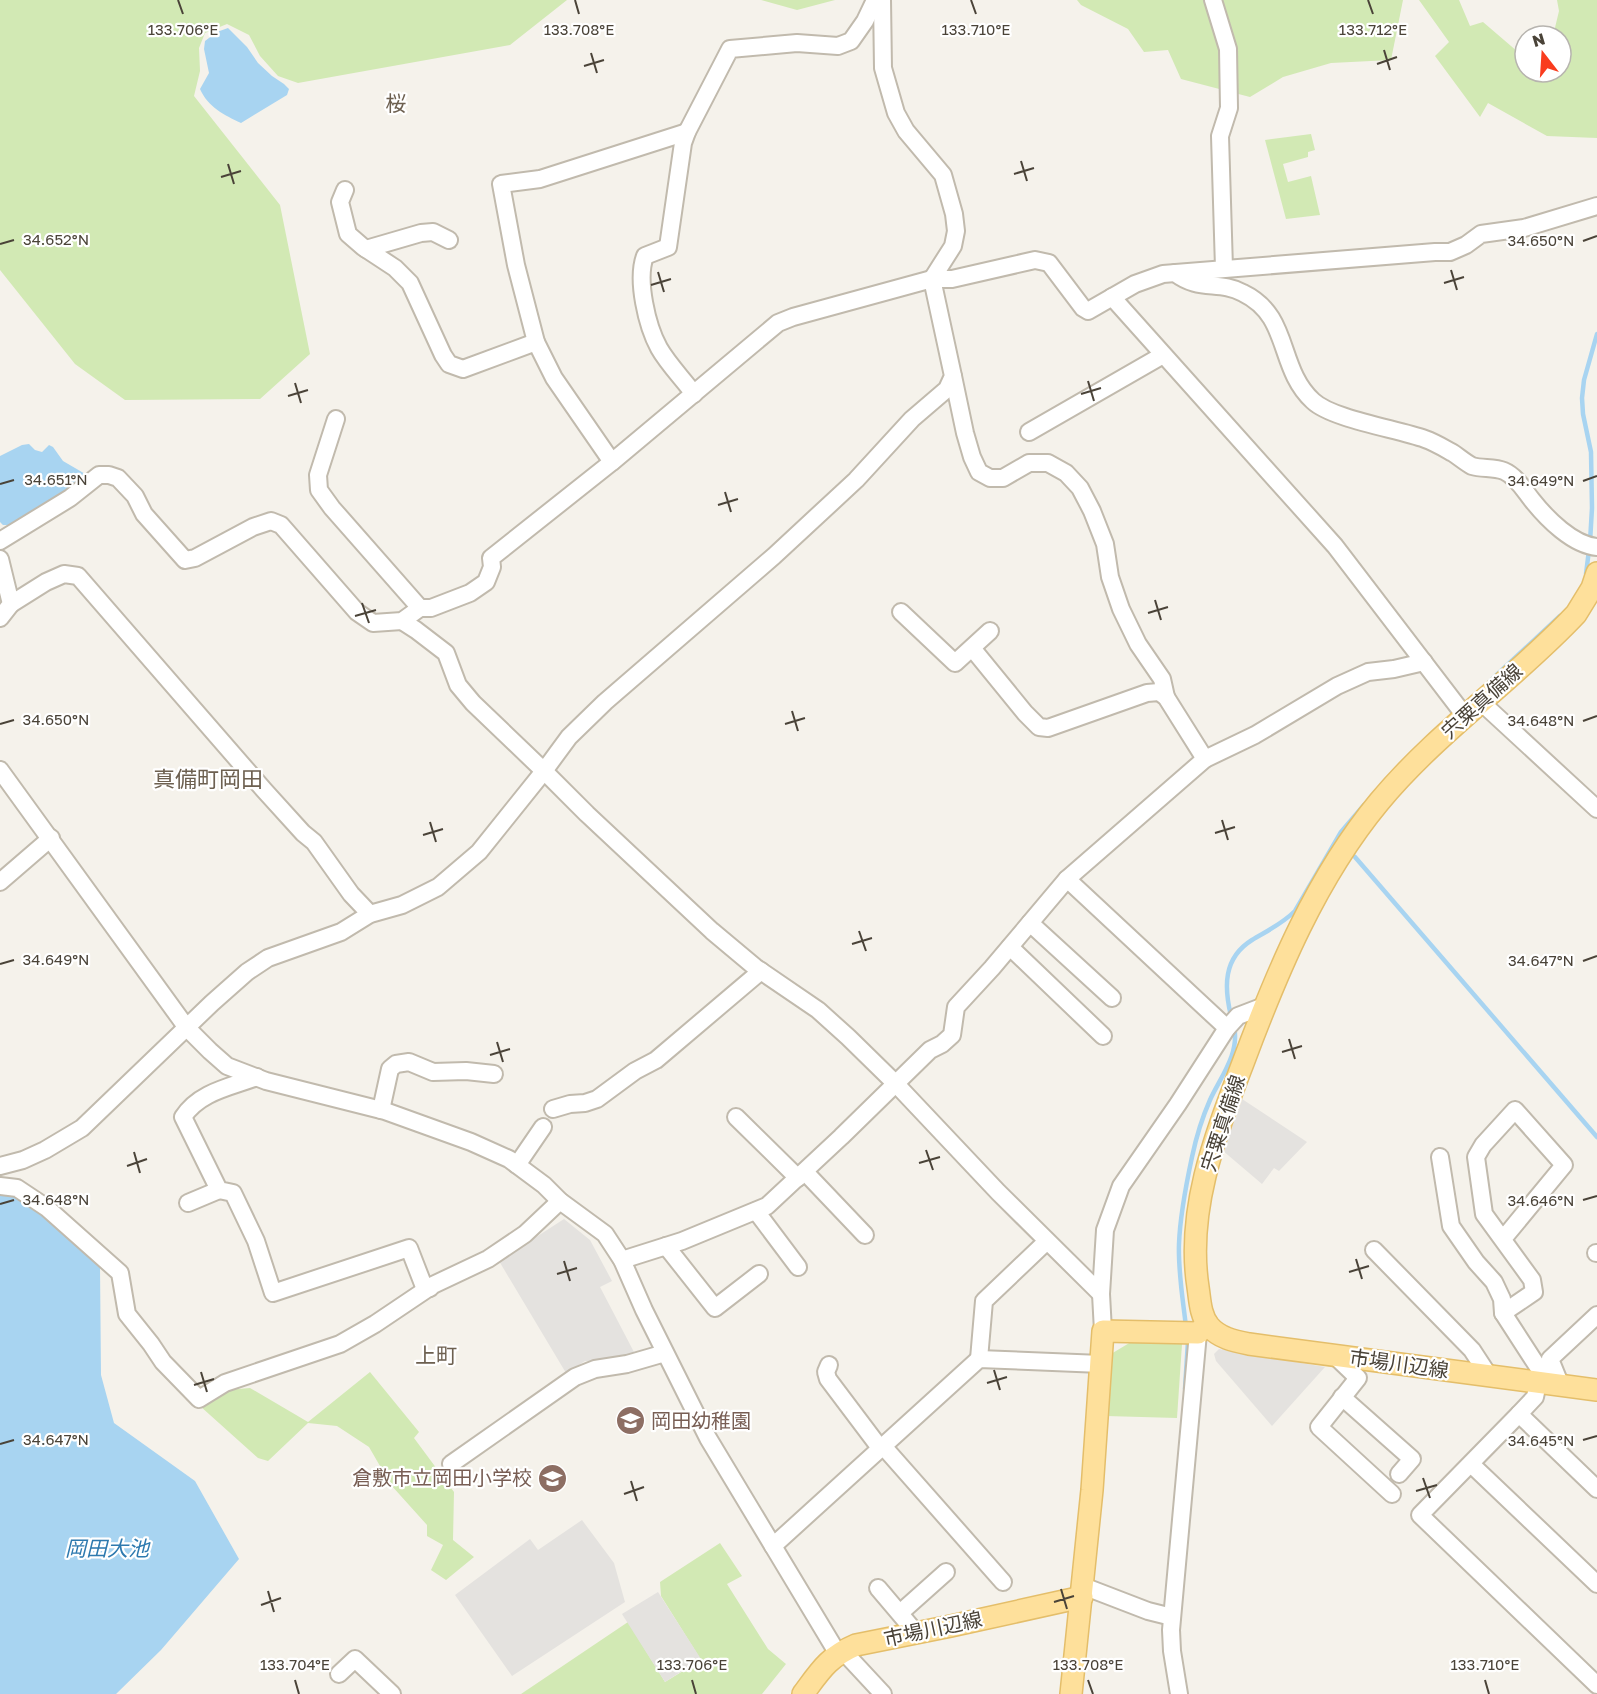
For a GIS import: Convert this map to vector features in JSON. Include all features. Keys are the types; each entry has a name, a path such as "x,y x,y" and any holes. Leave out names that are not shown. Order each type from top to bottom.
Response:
{"main road":[{"name":"宍粟真備線","path":"1203,1329 1196,1279 1197,1237 1200,1196 1215,1137 1272,986 1318,892 1378,802 1462,712 1481,702 1564,627 1576,614 1592,588 1597,573"},
{"path":"1071,1694 1092,1490 1103,1331 1203,1329"},
{"name":"市場川辺線","path":"1203,1329 1230,1340 1597,1390"},
{"name":"市場川辺線","path":"803,1694 824,1666 840,1652 856,1645 917,1634 1082,1592"}],"street":[{"path":"694,394 659,348 646,314 642,263 645,255 668,247 683,143 687,132 730,49 797,43 838,46 851,41 865,21 875,0"},
{"path":"882,0 883,68 896,113 906,130 943,175 954,214 956,231 953,246 932,279 972,457 979,472 990,478 1003,478 1029,463 1048,463 1066,473 1080,488 1105,544 1110,577 1121,609 1138,644 1162,679 1166,697 1205,759"},
{"path":"1213,0 1228,49 1229,108 1220,136 1224,268"},
{"path":"612,462 554,378 536,342 518,276 501,184 540,179 687,132"},
{"path":"345,190 340,202 348,234 395,268 410,283 449,364 463,369 536,342"},
{"path":"1,538 70,498 99,475 110,475 118,478 135,496 144,514 185,560 195,558 253,527 271,521 281,525 357,612 374,623 402,621 420,608 431,608 470,593 486,582 492,567 491,558 612,462 778,323 857,298 932,279 952,279 1035,260 1049,263 1083,308 1088,310 1135,284 1163,274 1450,252 1466,245 1481,234 1524,228 1597,206"},
{"path":"366,249 421,233 433,232 449,240"},
{"path":"1175,273 1184,280 1198,285 1223,286 1244,293 1261,305 1273,318 1278,328 1292,372 1314,403 1330,411 1428,440 1452,452 1472,466 1504,472 1516,479 1544,514 1577,542 1593,546"},
{"path":"1112,297 1335,546 1462,712"},
{"path":"1029,432 1163,355"},
{"path":"0,1166 45,1150 82,1128 212,1003 247,972 268,958 341,932 370,914 402,905 438,887 479,852 569,737 604,702 774,556 856,480 912,419 947,389 952,376"},
{"path":"336,419 318,475 319,490 332,508 420,608"},
{"path":"0,559 11,604"},
{"path":"0,618 11,604 46,582 64,574 78,576 264,790 314,842 351,894 370,914"},
{"path":"901,612 955,663 990,631"},
{"path":"402,621 447,653 458,685 473,703 587,814 702,922 760,971 818,1010 896,1084 1101,1294"},
{"path":"972,648 1039,727 1048,728 1147,693 1159,692 1166,697"},
{"path":"622,1260 666,1246 767,1206 802,1175 930,1050 942,1044 951,1035 956,1007 1067,879 1205,759 1255,735 1337,686 1368,672 1424,662"},
{"path":"1481,702 1597,809"},
{"path":"0,770 188,1028 226,1066 257,1077 381,1110 471,1142 509,1159 605,1234 622,1260 644,1310 708,1438 773,1546 840,1652 884,1694"},
{"path":"0,882 51,838"},
{"path":"1067,879 1231,1024"},
{"path":"1030,923 1112,998"},
{"path":"1010,947 1103,1036"},
{"path":"553,1109 597,1099 635,1071 656,1060 760,971"},
{"path":"1103,1331 1101,1294 1105,1230 1121,1186 1231,1024 1244,1012 1264,1006"},
{"path":"381,1110 390,1069 396,1064 408,1062 433,1072 466,1071 494,1074"},
{"path":"219,1190 183,1117 190,1106 208,1095 257,1077"},
{"path":"1503,1239 1564,1165 1515,1110 1483,1145 1476,1157 1484,1214 1532,1280 1534,1292 1503,1313"},
{"path":"736,1118 802,1175 865,1235"},
{"path":"517,1165 543,1127"},
{"path":"1440,1157 1451,1226 1476,1262 1494,1282 1502,1299 1503,1313 1549,1384"},
{"path":"0,1186 17,1188 47,1208 120,1273 126,1314 163,1362 199,1399 225,1383 340,1344 430,1288 488,1259 525,1234 560,1201"},
{"path":"188,1203 219,1190 233,1193 256,1241 273,1293 409,1248 423,1284 430,1288"},
{"path":"756,1211 798,1267"},
{"path":"773,1546 979,1359 984,1301 1047,1241"},
{"path":"666,1246 715,1308 759,1274"},
{"path":"1374,1250 1472,1350 1489,1376"},
{"path":"1597,1315 1550,1359 1549,1384 1420,1515 1597,1685"},
{"path":"1179,1694 1168,1616 1203,1329"},
{"path":"451,1464 575,1377 595,1369 627,1364 665,1353"},
{"path":"1334,1355 1358,1378 1318,1427 1392,1494"},
{"path":"979,1359 1101,1364"},
{"path":"829,1365 826,1372 828,1379 882,1447 1003,1582"},
{"path":"1342,1397 1412,1459 1399,1474"},
{"path":"1519,1414 1597,1489"},
{"path":"1471,1464 1597,1584"},
{"path":"900,1613 946,1572"},
{"path":"879,1588 917,1634"},
{"path":"1082,1592 1168,1616"},
{"path":"339,1674 355,1659 392,1694"}],"green space":[{"path":"0,0 567,0 510,45 298,83 278,76 260,56 249,35 227,24 205,33 199,48 200,71 194,96 280,205 310,354 260,399 125,400 75,364 0,270"},
{"path":"761,0 835,0 797,10"},
{"path":"1077,0 1403,0 1391,60 1331,63 1283,77 1250,97 1181,79 1168,50 1144,52 1128,29 1081,5"},
{"path":"1419,0 1459,0 1470,26 1483,22 1513,48 1513,84 1573,84 1573,24 1556,24 1559,11 1557,0 1597,0 1597,138 1547,136 1488,103 1480,117 1435,56 1449,42"},
{"path":"1311,134 1315,150 1308,152 1308,157 1283,164 1288,182 1311,176 1320,215 1286,219 1265,140"},
{"path":"1131,1342 1182,1344 1177,1418 1106,1416 1111,1354"},
{"path":"370,1372 419,1432 414,1438 454,1492 453,1540 474,1557 446,1580 431,1570 443,1545 427,1536 427,1525 391,1485 369,1447 337,1426 308,1423 268,1461 258,1458 200,1406 226,1390 250,1388 308,1422"},
{"path":"720,1543 742,1576 727,1584 768,1649 786,1664 762,1694 521,1694 628,1622 665,1682 701,1660 661,1596 660,1582"}],"shaded area":[{"path":"1239,1097 1307,1142 1279,1171 1274,1168 1262,1184 1222,1150"},
{"path":"564,1219 590,1240 612,1281 600,1287 635,1354 608,1361 585,1361 566,1373 499,1261"},
{"path":"1219,1349 1325,1367 1272,1426 1216,1361 1214,1354"},
{"path":"582,1520 614,1563 625,1602 512,1676 455,1595 530,1539 538,1550"},
{"path":"658,1592 701,1659 665,1682 622,1614"}],"water":[{"path":"228,28 247,47 258,63 289,89 287,95 241,123 212,106 200,89 209,73 204,49 205,41 217,32"},
{"path":"29,444 35,450 42,452 49,445 53,447 63,461 87,475 10,525 3,525 0,522 0,456"},
{"name":"岡田大池","path":"17,1195 69,1237 100,1267 101,1375 114,1423 195,1481 239,1559 161,1650 116,1694 0,1694 0,1196"}],"waterway":[{"path":"1590,542 1591,452 1582,398 1584,380 1597,334"},
{"path":"1586,574 1589,550"},
{"path":"1489,682 1560,616"},
{"path":"1231,1016 1227,984 1231,964 1236,955 1242,947 1280,924 1295,911 1341,832 1364,805"},
{"path":"1355,857 1597,1137"},
{"path":"1186,1327 1179,1254 1184,1200 1202,1121 1232,1056 1234,1027"},
{"path":"1185,1389 1188,1341"}],"place":[{"name":"岡田幼稚園","path":"630,1421"},
{"name":"倉敷市立岡田小学校","path":"553,1478"}],"district":[{"name":"桜","path":"396,104"},
{"name":"真備町岡田","path":"208,779"},
{"name":"上町","path":"436,1356"}]}
